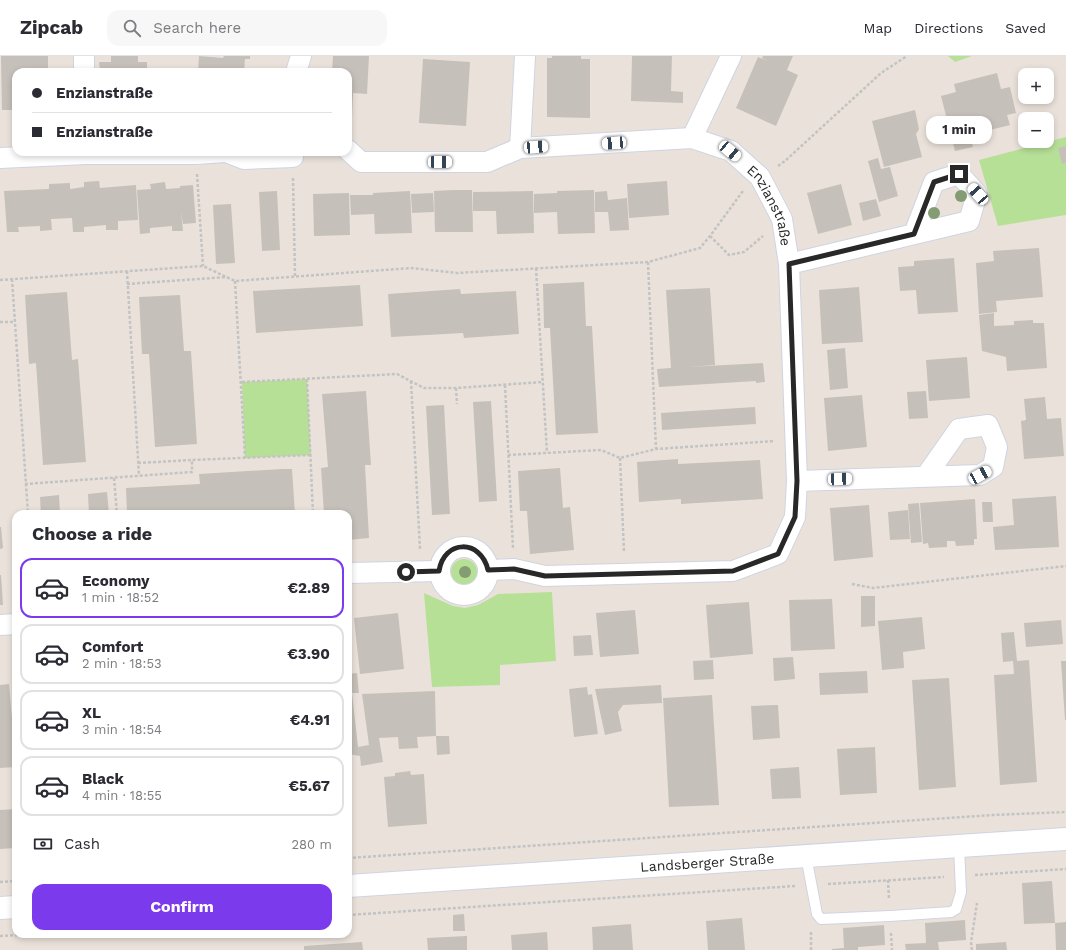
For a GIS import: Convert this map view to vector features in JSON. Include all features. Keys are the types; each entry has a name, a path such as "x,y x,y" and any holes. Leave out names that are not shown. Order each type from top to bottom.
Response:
{"street":[{"path":"84,56 84,68"},
{"path":"297,68 301,56"},
{"path":"520,148 524,56"},
{"path":"692,138 731,56"},
{"name":"Enzianstraße","path":"352,154 361,162 488,162 520,148 692,138 730,151 760,177 782,219 789,264 797,481 795,517 778,554 733,571 545,576 514,569 488,570"},
{"path":"0,158 34,156"},
{"path":"236,156 244,159 277,156"},
{"name":"Enzianstraße","path":"789,264 914,234"},
{"path":"797,481 926,476"},
{"path":"352,574 430,572 441,579 444,586 450,592 465,596 473,595 484,585 488,577 487,562 483,556 470,548 462,547 455,548 449,552 440,564 430,572"},
{"path":"0,625 12,624"},
{"name":"Landsberger Straße","path":"352,886 1066,839"},
{"path":"0,908 12,907"}],"lane":[{"path":"806,856 817,914 821,919 890,916 951,912 956,909 961,892 959,846"}],"path":[{"path":"0,280 203,266 235,281 411,268 456,273 648,262 700,248 740,192 760,177 786,161 881,73 906,56"},
{"path":"196,156 203,266"},
{"path":"295,276 299,156"},
{"path":"710,236 729,255 744,252 782,219"},
{"path":"648,262 656,450"},
{"path":"536,268 547,453"},
{"path":"127,271 139,476"},
{"path":"127,284 227,277"},
{"path":"12,279 28,510"},
{"path":"235,281 242,382 245,458"},
{"path":"0,322 14,322"},
{"path":"242,382 397,374 424,388 456,388 542,382"},
{"path":"307,378 313,510"},
{"path":"411,381 430,572"},
{"path":"505,385 514,569"},
{"path":"456,388 457,404"},
{"path":"654,401 659,400"},
{"path":"508,455 602,450 620,458 656,450 795,440"},
{"path":"138,462 311,455"},
{"path":"620,458 624,575"},
{"path":"26,484 192,472 192,460"},
{"path":"114,478 117,510"},
{"path":"852,584 873,588 1066,566"},
{"path":"352,858 993,815 1066,812"},
{"path":"352,915 1066,869"},
{"path":"0,882 12,881"},
{"path":"972,950 977,903"},
{"path":"0,936 12,935"}],"green space":[{"path":"948,56 972,56 955,62"},
{"path":"1066,137 1066,215 998,226 979,160 1024,148 1054,148 1054,140"},
{"path":"307,379 311,455 245,458 242,382"},
{"path":"464,559 473,563 477,572 473,581 464,585 455,581 451,572 455,563"},
{"path":"552,592 556,661 500,665 500,685 432,687 424,593 453,606 465,608 478,605 498,594"}],"building":[{"path":"1,56 48,56 48,68 12,68 12,110 2,110"},
{"path":"111,56 138,56 138,62 147,62 147,68 100,68 99,62 111,62"},
{"path":"199,56 223,58 224,56 250,56 250,59 245,59 244,68 198,68"},
{"path":"333,56 369,56 367,94 353,93 352,117 352,68 332,68"},
{"path":"552,56 581,56 581,59 590,59 590,118 547,117 547,58 552,58"},
{"path":"632,56 672,56 671,91 683,92 683,103 631,101"},
{"path":"763,56 793,56 787,70 798,75 776,126 736,108 758,57 768,61 762,58"},
{"path":"423,59 470,62 466,126 419,123"},
{"path":"997,73 1001,89 1010,87 1016,113 1007,115 1010,125 970,135 973,147 955,151 941,96 956,92 954,84"},
{"path":"915,110 919,129 916,134 922,157 884,167 872,121"},
{"path":"1066,146 1066,163 1062,164 1058,148"},
{"path":"878,158 881,169 890,167 898,196 879,202 868,161"},
{"path":"99,181 100,188 136,185 138,220 118,221 118,230 106,230 106,225 84,227 84,232 73,232 72,218 51,219 52,230 40,231 40,226 18,227 19,232 7,232 4,191 49,189 49,184 70,183 70,189 84,187 84,182"},
{"path":"667,181 669,215 629,218 627,184"},
{"path":"165,182 166,189 193,185 196,223 183,224 181,212 183,231 172,231 172,226 150,228 150,233 140,234 137,190 151,189 150,184"},
{"path":"841,184 852,225 818,234 807,193"},
{"path":"472,190 473,232 435,232 434,191"},
{"path":"594,190 595,233 558,234 557,212 534,213 534,194 557,193 557,191"},
{"path":"277,191 280,250 262,251 259,192"},
{"path":"410,191 412,233 375,234 374,214 351,215 350,195 373,195 373,193"},
{"path":"533,191 534,233 497,234 496,211 473,211 473,192"},
{"path":"607,191 608,200 627,198 629,230 610,231 608,212 595,212 595,192"},
{"path":"349,193 350,235 314,236 313,194"},
{"path":"433,193 434,212 412,213 411,194"},
{"path":"876,199 881,216 863,221 859,203"},
{"path":"231,204 235,263 216,264 213,205"},
{"path":"1039,248 1043,297 996,301 997,312 979,314 976,263 994,261 993,251"},
{"path":"954,258 958,312 918,314 916,290 900,291 898,267 914,266 914,261"},
{"path":"584,282 586,326 592,326 598,433 556,435 550,328 544,328 543,284"},
{"path":"360,285 363,326 256,333 253,291"},
{"path":"859,287 863,342 822,344 819,290"},
{"path":"710,288 715,365 688,367 763,363 765,382 756,383 756,381 659,387 657,369 671,368 666,290"},
{"path":"460,289 461,294 516,291 519,334 464,338 463,333 391,337 388,294"},
{"path":"67,292 72,360 78,359 86,462 43,465 36,363 29,364 25,295"},
{"path":"180,295 184,351 191,351 197,444 155,447 149,354 142,354 139,297"},
{"path":"994,313 994,326 1014,325 1014,321 1033,320 1033,323 1044,323 1047,368 1007,371 1006,357 982,351 979,315"},
{"path":"845,348 848,388 830,390 827,350"},
{"path":"967,357 970,398 929,401 926,360"},
{"path":"366,391 371,465 365,465 369,538 352,540 352,510 324,510 321,468 328,467 322,394"},
{"path":"926,391 928,418 909,419 907,392"},
{"path":"862,395 867,447 828,451 824,398"},
{"path":"1045,397 1047,419 1061,418 1064,456 1024,459 1021,421 1026,420 1024,399"},
{"path":"491,401 497,501 479,502 473,402"},
{"path":"444,405 450,514 432,515 426,406"},
{"path":"755,407 756,424 662,430 661,413"},
{"path":"678,459 678,464 760,460 763,499 681,504 681,499 639,502 637,462"},
{"path":"560,468 563,508 570,507 574,550 530,554 527,511 520,511 518,471"},
{"path":"292,469 295,510 127,510 126,488 200,484 199,474"},
{"path":"107,492 109,510 89,510 88,494"},
{"path":"59,495 60,510 41,510 40,497"},
{"path":"1056,496 1059,547 995,550 993,527 1014,525 1012,499"},
{"path":"975,499 977,539 974,539 974,545 956,546 955,541 947,541 947,547 929,548 928,543 923,544 920,503"},
{"path":"982,502 992,502 993,522 983,522"},
{"path":"919,503 922,542 911,543 908,504"},
{"path":"869,505 873,557 834,561 830,508"},
{"path":"908,510 910,539 890,540 888,512"},
{"path":"0,527 3,548 0,549"},
{"path":"1,575 3,605 0,605"},
{"path":"861,596 875,596 875,626 861,627"},
{"path":"832,599 835,649 791,651 789,600"},
{"path":"749,602 753,654 710,658 706,605"},
{"path":"635,610 639,654 600,657 596,613"},
{"path":"398,613 404,669 360,674 354,618"},
{"path":"922,617 925,649 903,652 904,668 882,670 878,621"},
{"path":"1061,620 1063,644 1026,647 1024,623"},
{"path":"1014,632 1017,661 1029,660 1037,782 1000,785 994,675 1014,674 1013,661 1003,662 1001,633"},
{"path":"591,635 593,655 574,656 573,636"},
{"path":"793,657 795,679 774,681 773,658"},
{"path":"713,660 714,679 694,680 693,661"},
{"path":"1061,661 1066,661 1066,720 1065,720"},
{"path":"867,671 868,693 820,695 819,673"},
{"path":"357,673 359,693 352,693 352,674"},
{"path":"949,678 956,787 919,790 912,680"},
{"path":"9,684 12,720 12,767 0,768 0,685"},
{"path":"661,685 662,703 623,705 618,712 622,731 605,735 595,689"},
{"path":"587,687 588,695 592,694 598,734 574,737 569,689"},
{"path":"435,691 436,736 417,737 418,748 399,749 398,737 379,738 383,762 361,766 360,756 352,755 352,693 358,747 369,745 362,694"},
{"path":"712,695 719,805 669,807 663,698"},
{"path":"778,705 780,738 753,740 751,706"},
{"path":"436,736 449,736 450,754 437,755"},
{"path":"875,747 877,793 840,795 837,749"},
{"path":"799,767 801,798 772,799 770,769"},
{"path":"410,771 411,775 424,774 427,824 388,827 384,777 395,776 395,773"},
{"path":"12,809 12,848 0,849 0,810"},
{"path":"1052,881 1055,923 1024,924 1022,883"},
{"path":"464,914 465,931 453,931 453,915"},
{"path":"742,918 745,950 708,950 706,921"},
{"path":"965,920 966,940 938,942 939,950 906,950 905,944 926,943 925,923"},
{"path":"1066,922 1066,950 1056,950 1055,923"},
{"path":"631,924 633,950 593,950 592,927"},
{"path":"884,925 885,945 858,947 858,950 832,950 844,948 843,928"},
{"path":"547,932 548,950 512,950 511,935"},
{"path":"467,936 467,950 428,950 427,938"},
{"path":"362,942 363,950 304,950 304,946"},
{"path":"1006,942 1007,950 976,950 976,944"}],"route":[{"path":"406,572 439,571 440,564 449,552 455,548 462,547 470,548 483,556 487,562 488,570 514,569 545,576 733,571 778,554 795,517 797,481 789,264 914,234 934,182 959,174"}]}
